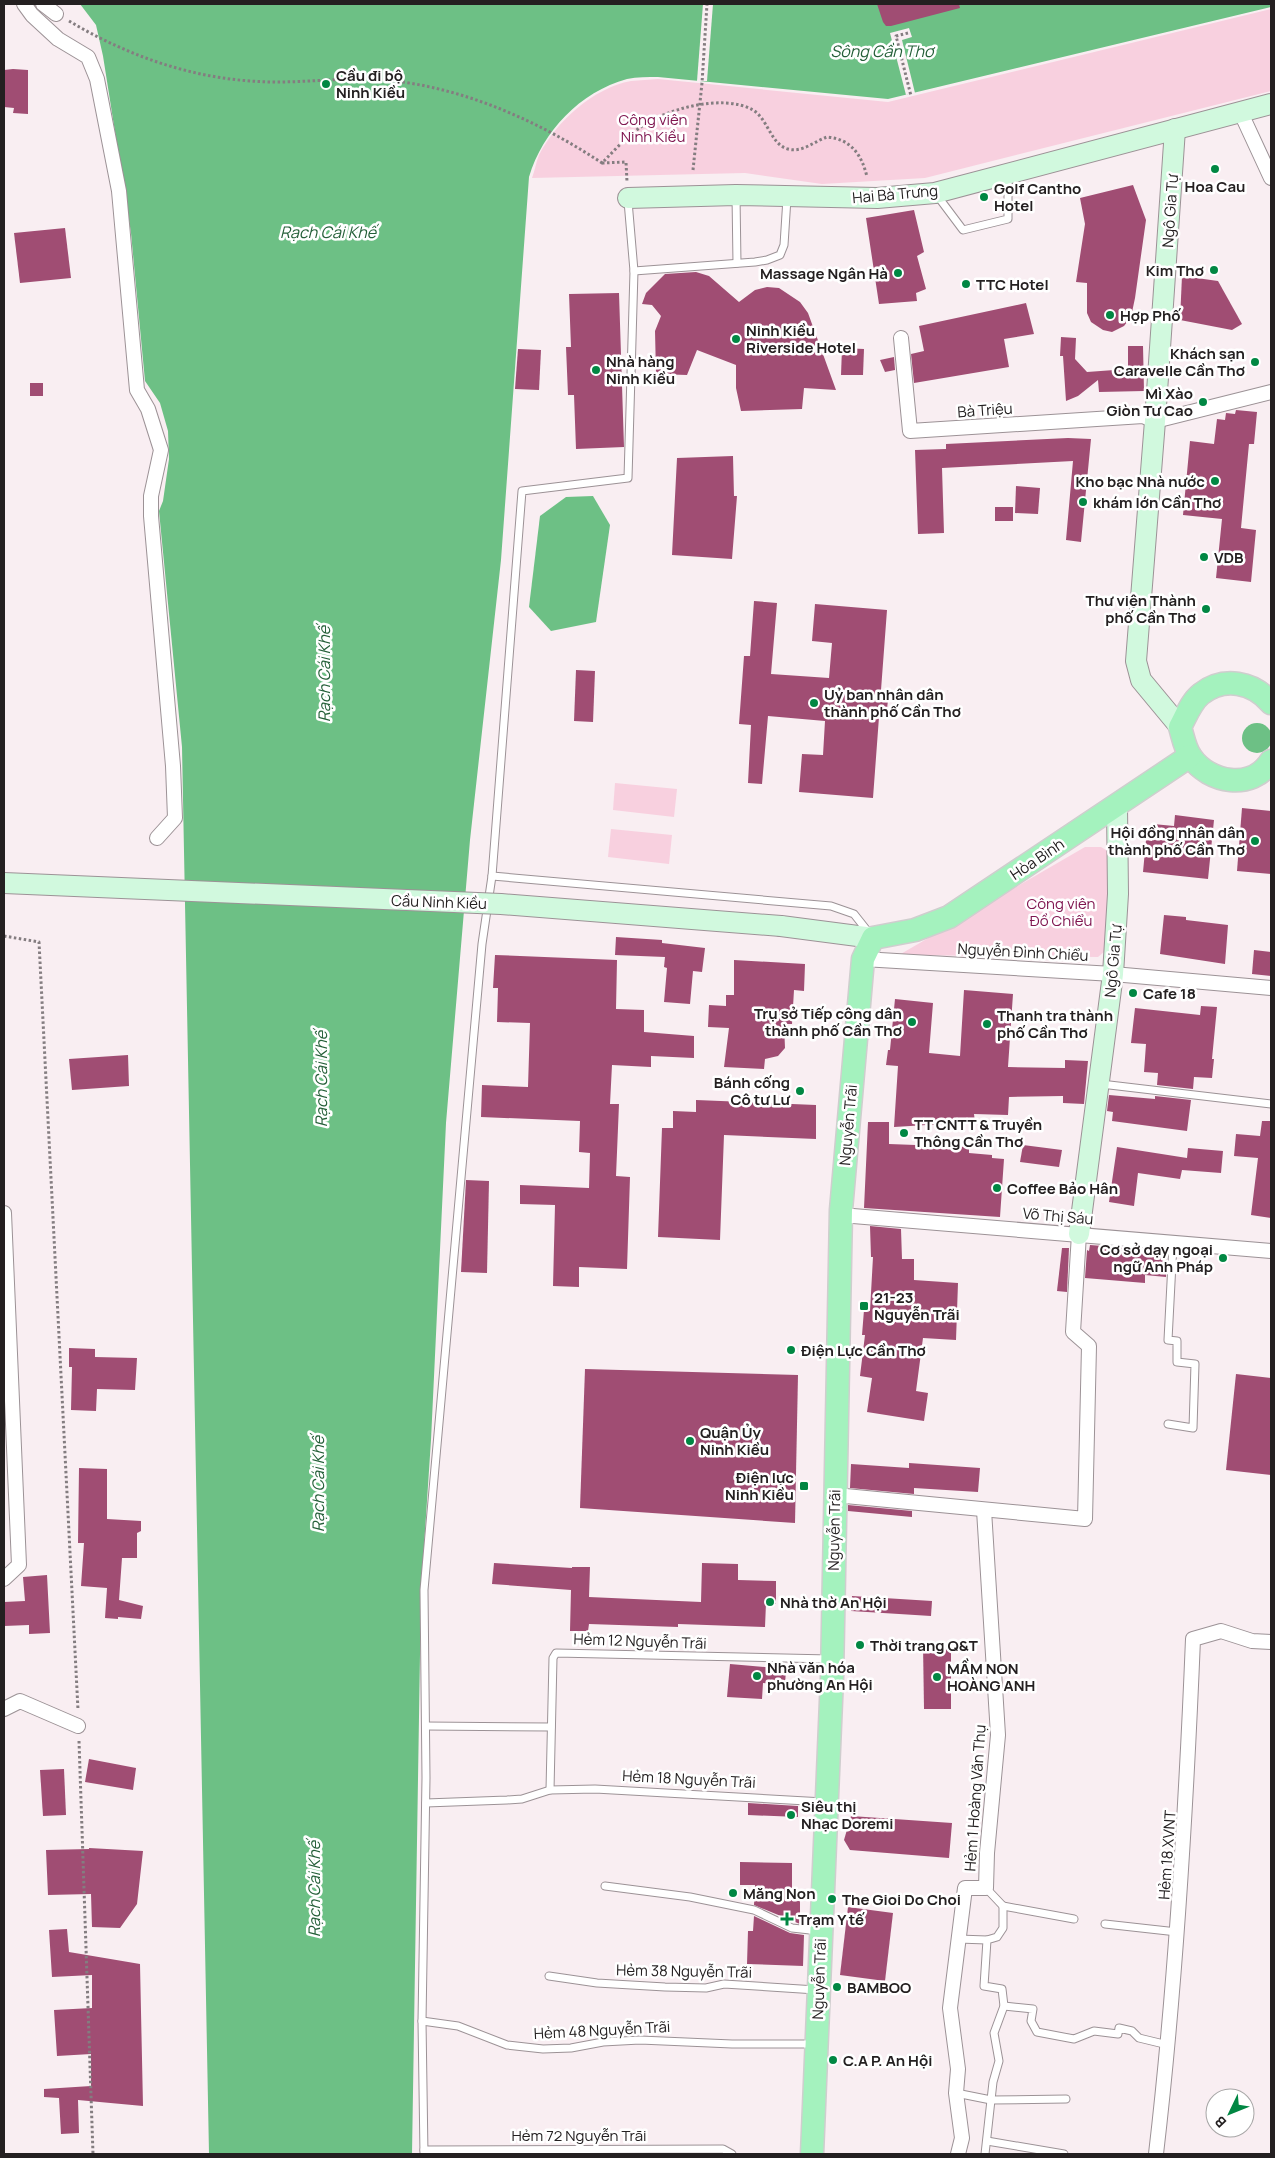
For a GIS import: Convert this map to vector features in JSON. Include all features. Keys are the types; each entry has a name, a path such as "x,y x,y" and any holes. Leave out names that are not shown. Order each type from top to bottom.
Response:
{"main road":[{"path":"1271,703 1263,694 1248,685 1231,683 1215,686 1200,695 1190,708 1180,727 1190,756 1200,768 1212,776 1227,781 1243,780 1257,774 1271,764"},
{"name":"Hòa Bình","path":"873,938 915,930 949,917 1190,756"},
{"name":"Nguyễn Trãi","path":"812,2154 832,1660 841,1214 863,959 873,938"}],"street":[{"path":"24,4 32,15 58,40 88,56 97,79 119,191 137,390 148,409 161,450 151,496 151,516 173,766 175,818 157,838"},
{"path":"43,4 56,14"},
{"name":"Hai Bà Trưng","path":"628,198 736,195 787,198 877,198 935,193 1271,104"},
{"path":"1240,111 1271,178"},
{"name":"Ngô Gia Tự","path":"1175,129 1156,421 1136,661 1141,680 1180,727"},
{"name":"Bà Triệu","path":"901,338 910,431 1143,416 1156,421"},
{"path":"1156,421 1271,392"},
{"name":"Ngô Gia Tự","path":"1079,1234 1113,974 1118,894 1117,806"},
{"name":"Cầu Ninh Kiều","path":"4,883 501,904 781,926 873,938"},
{"name":"Nguyễn Đình Chiểu","path":"863,959 1113,974 1271,988"},
{"path":"4,1213 19,1565 4,1579"},
{"name":"Võ Thị Sáu","path":"841,1214 1271,1251"},
{"path":"835,1495 1084,1519 1089,1346 1073,1332 1079,1234"},
{"name":"Hẻm 1 Hoàng Văn Thụ","path":"958,2154 962,2138 956,2093 958,2069 950,2008 965,1888 986,1888 987,1853 998,1735 984,1510"},
{"name":"Hẻm 18 XVNT","path":"1156,2154 1169,2045 1178,1932 1187,1797 1193,1639 1221,1631 1252,1641 1271,1642"},
{"path":"4,1709 20,1701 78,1726"}],"lane":[{"path":"935,193 963,230 1008,219 1008,173"},
{"path":"736,195 737,263"},
{"path":"424,2152 422,2021 426,1726 424,1590 482,944 492,876 522,491 628,478 634,271 628,198"},
{"path":"634,271 767,260 780,255 784,245 787,198"},
{"path":"492,876 831,906 854,914 873,938"},
{"path":"1098,1084 1271,1104"},
{"path":"1168,1424 1193,1428 1195,1364 1177,1362 1177,1341 1168,1340 1174,1244"},
{"name":"Hẻm 12 Nguyễn Trãi","path":"550,1790 553,1658 559,1652 832,1660"},
{"path":"426,1726 551,1727"},
{"name":"Hẻm 18 Nguyễn Trãi","path":"426,1803 522,1799 550,1790 624,1789 826,1802"},
{"path":"605,1886 690,1897 754,1910 792,1928 821,1931"},
{"path":"986,1888 1003,1906 1074,1919"},
{"path":"958,1939 987,1940 998,1937 1003,1928 1003,1906"},
{"path":"1105,1924 1178,1932"},
{"path":"985,2154 993,2082 999,2061 994,2033 1004,2006 1002,1989 984,1986 987,1940"},
{"name":"Hẻm 38 Nguyễn Trãi","path":"549,1976 597,1983 665,1987 706,1988 724,1984 819,1991"},
{"path":"1004,2006 1033,2009 1032,2021 1037,2032 1074,2040 1094,2030 1118,2034 1119,2028 1132,2032 1139,2038 1169,2045"},
{"name":"Hẻm 48 Nguyễn Trãi","path":"422,2021 458,2026 507,2045 543,2049 571,2048 603,2042 640,2040 816,2044"},
{"path":"956,2093 991,2100 1066,2099"},
{"path":"987,2141 1064,2154"},
{"name":"Hẻm 72 Nguyễn Trãi","path":"424,2152 723,2149 732,2154"}],"path":[{"path":"693,170 700,105 707,4"},
{"path":"56,14 134,54 199,75 249,82 356,79 420,85 498,108 548,130 602,163 626,162 628,198"},
{"path":"908,33 896,36 911,96"},
{"path":"602,163 638,128 671,110 729,102 754,110 762,117 779,144 786,149 795,150 808,147 827,137 837,138 856,150 862,160 867,177"},
{"path":"4,936 39,942 78,1726 93,2154"}],"green space":[{"name":"Công viên Ninh Kiều","path":"1271,9 1271,91 925,178 822,184 745,173 532,178 539,155 546,143 555,130 577,108 603,91 631,81 658,79 888,102"},
{"path":"615,783 677,789 674,817 613,810"},
{"path":"611,829 672,835 669,864 608,857"},
{"name":"Công viên Đồ Chiểu","path":"1085,847 1101,847 1111,853 1105,951 1098,957 899,955"}],"water":[{"name":"Rạch Cái Khế","path":"80,4 1271,4 1271,7 888,99 658,77 627,79 594,93 579,104 554,129 535,160 529,177 501,560 470,840 446,1123 431,1440 421,1592 412,2154 209,2154 182,747 159,511 163,501 169,459 168,431 160,403 145,381 131,233 103,56 96,25"},
{"path":"593,496 610,525 596,622 551,631 529,607 540,516 566,497"},
{"path":"1257,723 1267,728 1272,738 1267,748 1257,753 1247,748 1242,738 1247,728"}],"pier":[{"path":"703,4 713,4 707,81 697,81"},
{"path":"909,28 912,37 902,40 915,93 906,95 890,33"}],"building":[{"path":"877,4 959,4 960,8 886,26"},
{"path":"4,70 28,70 28,114 13,113 14,108 4,107"},
{"path":"1133,185 1146,220 1135,298 1131,317 1124,326 1112,332 1103,330 1091,322 1087,313 1087,283 1076,282 1085,224 1080,198"},
{"name":"Massage Ngân Hà","path":"914,210 924,252 917,256 926,289 916,293 917,301 879,304 866,218"},
{"path":"65,228 71,278 20,283 14,233"},
{"name":"Ninh Kiều Riverside Hotel","path":"696,272 709,276 739,302 755,290 767,287 779,288 800,302 808,313 836,390 804,388 802,409 741,411 736,388 736,365 697,350 687,375 656,374 655,331 661,316 652,305 642,304 646,293 665,274"},
{"path":"1182,276 1218,281 1242,324 1232,330 1180,320"},
{"name":"Nhà hàng Ninh Kiều","path":"619,293 624,447 576,449 574,395 568,395 566,347 571,347 569,294"},
{"path":"1026,303 1034,334 1004,339 1009,367 914,383 911,354 924,351 919,326"},
{"path":"1061,337 1076,338 1075,359 1087,372 1128,369 1128,346 1143,346 1144,391 1099,392 1098,380 1078,396 1066,401 1063,356 1060,356"},
{"path":"842,348 864,349 863,375 841,375"},
{"path":"518,349 541,350 539,390 515,389"},
{"path":"894,357 895,370 885,372 880,360"},
{"path":"30,383 43,383 43,396 30,396"},
{"path":"1236,410 1257,412 1254,444 1249,444 1241,528 1256,530 1251,582 1216,578 1222,519 1183,515 1190,441 1214,444 1217,419 1225,420 1226,413 1235,414"},
{"path":"1068,438 1091,439 1081,542 1066,540 1073,461 942,468 944,533 918,534 915,450 946,449 946,444"},
{"path":"733,456 734,496 737,496 732,559 672,555 677,458"},
{"path":"1016,486 1040,488 1038,514 1015,513"},
{"path":"995,507 1013,507 1013,521 995,521"},
{"name":"Uỷ ban nhân dân thành phố Cần Thơ","path":"754,601 777,603 771,674 829,678 832,643 812,641 815,604 887,610 881,690 889,691 886,718 879,717 873,798 799,792 802,754 823,755 825,721 768,716 762,784 748,783 751,725 739,724 744,656 750,656"},
{"path":"576,670 595,671 593,722 574,721"},
{"name":"Hội đồng nhân dân thành phố Cần Thơ","path":"1242,808 1271,811 1271,874 1237,871"},
{"path":"1175,815 1214,820 1208,879 1143,872 1146,840 1152,841 1153,824 1174,826"},
{"path":"1164,915 1186,917 1186,920 1228,925 1225,964 1160,954"},
{"path":"616,937 662,940 662,943 705,948 702,972 693,971 690,1004 664,1002 667,968 664,967 665,957 615,955"},
{"path":"1254,950 1271,952 1271,976 1252,974"},
{"path":"495,955 617,960 616,1009 644,1010 644,1032 694,1036 694,1058 651,1056 651,1067 612,1065 610,1104 619,1104 616,1176 630,1177 627,1269 579,1267 579,1287 553,1286 555,1205 520,1204 520,1185 589,1188 590,1153 579,1152 580,1121 481,1117 482,1085 528,1087 530,1023 497,1022 498,988 493,988"},
{"path":"734,960 805,964 804,991 794,990 792,1024 784,1024 785,1048 778,1056 765,1059 764,1069 724,1067 729,1028 708,1027 709,1005 726,1006 726,995 734,995"},
{"path":"964,990 1013,994 1008,1067 1065,1068 1065,1060 1088,1061 1084,1104 1063,1103 1063,1096 1009,1097 1008,1115 974,1114 975,1122 894,1127 898,1066 886,1065 888,1050 890,1050 895,999 933,1003 929,1053 960,1056"},
{"path":"1201,1006 1217,1007 1212,1078 1194,1077 1193,1089 1157,1085 1158,1073 1144,1072 1146,1044 1131,1043 1135,1008 1200,1015"},
{"path":"128,1055 129,1086 72,1090 69,1059"},
{"path":"1109,1095 1155,1099 1155,1096 1191,1100 1187,1131 1112,1121 1113,1112 1107,1111"},
{"path":"696,1100 816,1105 816,1139 724,1135 720,1240 658,1237 662,1128 673,1128 673,1111 696,1112"},
{"path":"1262,1121 1271,1121 1271,1218 1251,1215 1258,1158 1234,1156 1236,1134 1260,1136"},
{"path":"868,1122 889,1122 889,1144 969,1147 969,1153 992,1155 992,1158 1004,1159 1000,1217 864,1208"},
{"path":"1023,1145 1062,1150 1059,1167 1020,1162"},
{"path":"1117,1147 1187,1158 1188,1148 1223,1151 1221,1173 1182,1170 1180,1179 1138,1173 1134,1206 1109,1202"},
{"path":"466,1180 489,1181 487,1273 461,1272"},
{"path":"870,1226 901,1229 902,1259 914,1259 914,1280 958,1283 956,1340 923,1338 916,1391 928,1393 924,1421 867,1412 872,1378 860,1376 865,1335 862,1335 864,1310 870,1311 873,1257 871,1257"},
{"path":"1090,1245 1167,1251 1166,1277 1145,1275 1145,1283 1085,1278 1087,1250 1089,1251"},
{"path":"1062,1248 1069,1248 1067,1292 1057,1291"},
{"path":"69,1348 95,1349 95,1357 137,1358 135,1390 97,1389 96,1411 71,1410 72,1367 69,1367"},
{"name":"Quận Ủy Ninh Kiều","path":"585,1369 798,1375 795,1523 580,1508"},
{"path":"1236,1374 1271,1378 1271,1475 1226,1470"},
{"path":"909,1463 980,1468 978,1492 914,1488 914,1494 850,1488 851,1464 909,1468"},
{"path":"79,1468 107,1469 107,1519 141,1521 141,1531 137,1533 137,1558 122,1558 119,1600 143,1606 141,1619 105,1618 107,1588 81,1586 84,1543 78,1543"},
{"path":"848,1505 912,1511 912,1517 848,1511"},
{"path":"494,1563 572,1568 590,1567 589,1597 701,1602 702,1563 738,1564 738,1580 776,1581 776,1604 766,1603 765,1627 678,1624 678,1627 589,1624 588,1631 570,1631 571,1590 492,1584"},
{"path":"47,1575 50,1633 29,1634 29,1625 4,1626 4,1602 25,1601 23,1577"},
{"path":"852,1596 932,1601 931,1616 851,1611"},
{"name":"MẦM NON HOÀNG ANH","path":"923,1645 951,1645 951,1709 924,1709"},
{"name":"Nhà văn hóa phường An Hội","path":"730,1664 786,1669 785,1685 763,1683 762,1699 727,1697"},
{"path":"89,1759 136,1768 133,1790 85,1782"},
{"path":"64,1769 66,1815 43,1816 40,1770"},
{"path":"748,1803 798,1806 798,1817 748,1815"},
{"path":"851,1816 952,1823 949,1858 850,1850 844,1840"},
{"path":"89,1848 143,1851 137,1904 120,1928 92,1927 91,1894 48,1895 46,1850"},
{"path":"740,1862 792,1863 792,1901 800,1901 800,1924 754,1905 755,1885 740,1885"},
{"path":"848,1907 893,1913 885,1981 840,1975"},
{"path":"754,1916 790,1933 804,1935 803,1966 747,1964 748,1931 753,1931"},
{"path":"67,1929 69,1952 140,1964 143,2106 78,2100 79,2133 61,2134 59,2098 44,2097 44,2089 91,2086 91,2054 57,2056 54,2010 92,2008 92,1975 52,1977 49,1930"}],"place":[{"name":"Cầu đi bộ Ninh Kiều","path":"326,84"},
{"name":"Hoa Cau","path":"1215,169"},
{"name":"Golf Cantho Hotel","path":"984,197"},
{"name":"Kim Thơ","path":"1214,270"},
{"name":"Massage Ngân Hà","path":"898,273"},
{"name":"TTC Hotel","path":"966,284"},
{"name":"Hợp Phố","path":"1110,315"},
{"name":"Ninh Kiều Riverside Hotel","path":"736,339"},
{"name":"Khách sạn Caravelle Cần Thơ","path":"1255,362"},
{"name":"Nhà hàng Ninh Kiều","path":"596,370"},
{"name":"Mì Xào Giòn Tư Cao","path":"1203,402"},
{"name":"Kho bạc Nhà nước","path":"1215,481"},
{"name":"khám lớn Cần Thơ","path":"1083,502"},
{"name":"VDB","path":"1204,557"},
{"name":"Thư viện Thành phố Cần Thơ","path":"1206,609"},
{"name":"Uỷ ban nhân dân thành phố Cần Thơ","path":"814,703"},
{"name":"Hội đồng nhân dân thành phố Cần Thơ","path":"1255,841"},
{"name":"Cafe 18","path":"1133,993"},
{"name":"Trụ sở Tiếp công dân thành phố Cần Thơ","path":"912,1022"},
{"name":"Thanh tra thành phố Cần Thơ","path":"987,1024"},
{"name":"Bánh cống Cô tư Lư","path":"800,1091"},
{"name":"TT CNTT & Truyền Thông Cần Thơ","path":"904,1133"},
{"name":"Coffee Bảo Hân","path":"997,1188"},
{"name":"Cơ sở dạy ngoại ngữ Anh Pháp","path":"1223,1258"},
{"name":"21-23 Nguyễn Trãi","path":"864,1306"},
{"name":"Điện Lực Cần Thơ","path":"791,1350"},
{"name":"Quận Ủy Ninh Kiều","path":"690,1441"},
{"name":"Điện lực Ninh Kiều","path":"804,1486"},
{"name":"Nhà thờ An Hội","path":"770,1602"},
{"name":"Thời trang Q&T","path":"860,1645"},
{"name":"Nhà văn hóa phường An Hội","path":"757,1676"},
{"name":"MẦM NON HOÀNG ANH","path":"937,1677"},
{"name":"Siêu thị Nhạc Doremi","path":"791,1815"},
{"name":"Măng Non","path":"733,1893"},
{"name":"The Gioi Do Choi","path":"832,1899"},
{"name":"Trạm Y tế","path":"787,1919"},
{"name":"BAMBOO","path":"837,1987"},
{"name":"C.A P. An Hội","path":"833,2060"}],"water label":[{"name":"Sông Cần Thơ","path":"882,51"}]}
